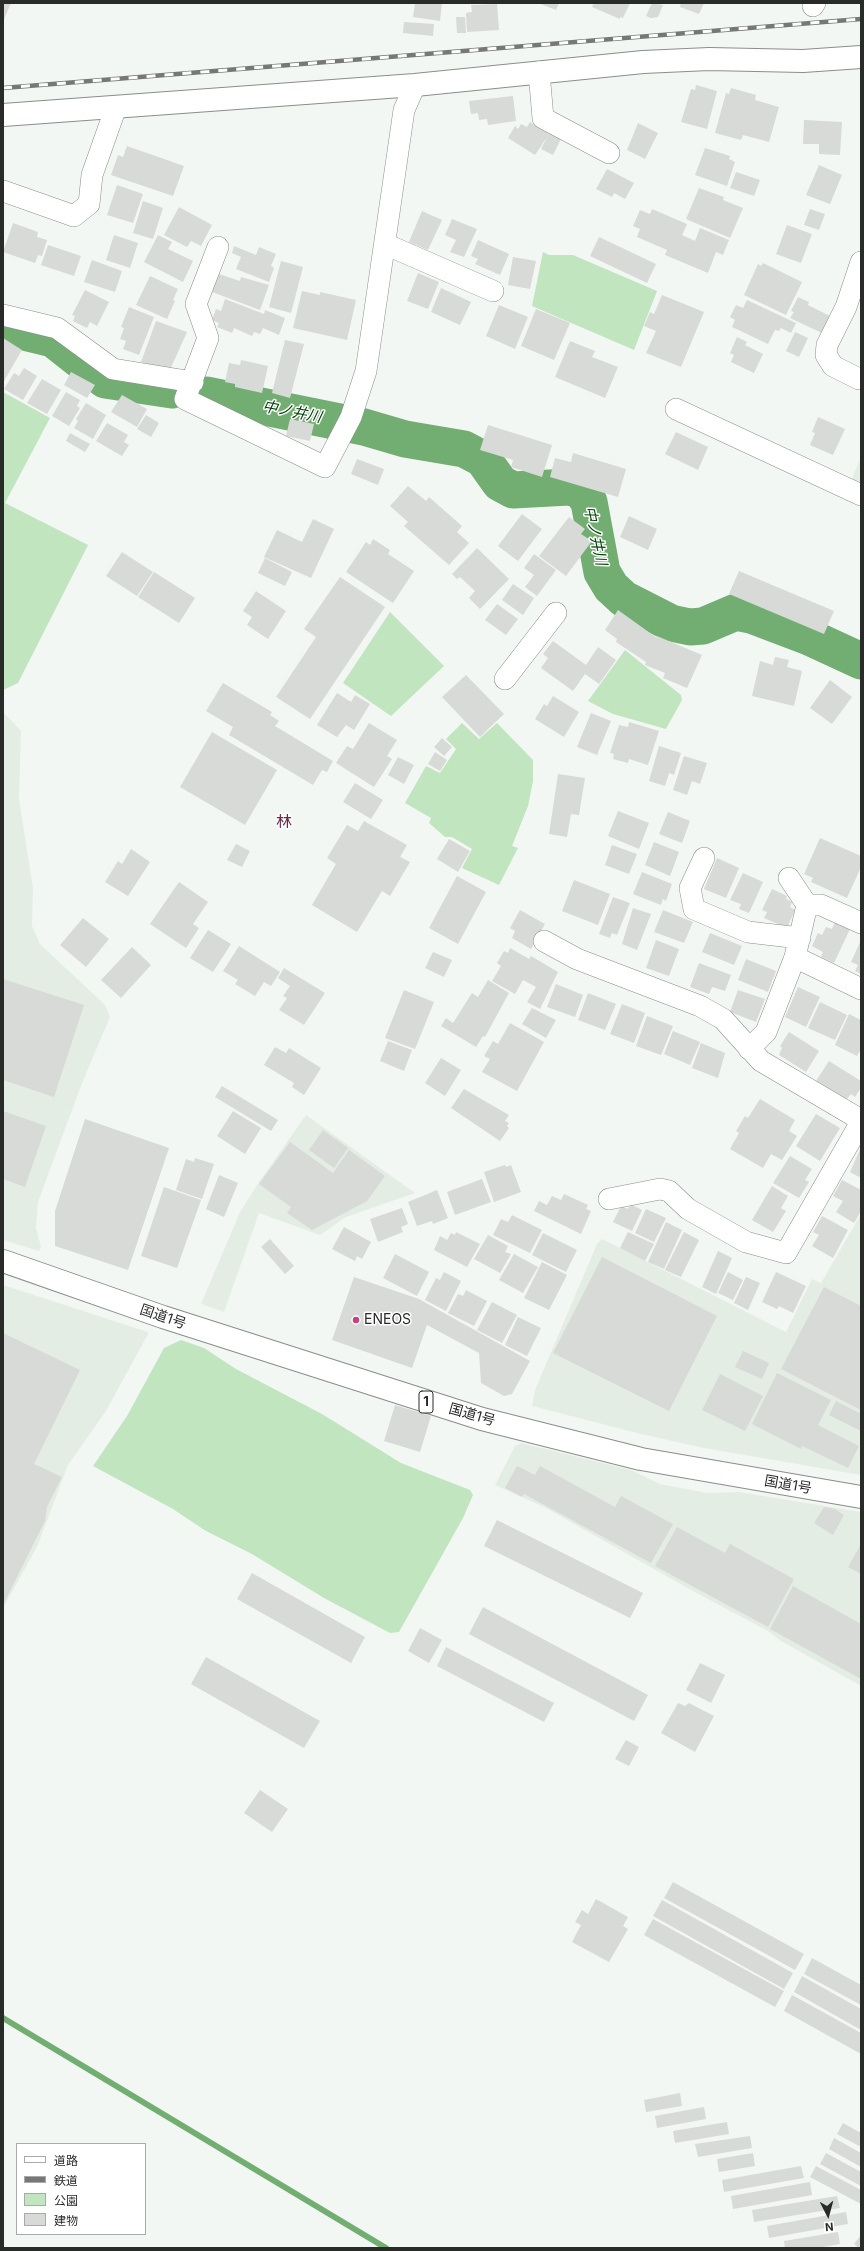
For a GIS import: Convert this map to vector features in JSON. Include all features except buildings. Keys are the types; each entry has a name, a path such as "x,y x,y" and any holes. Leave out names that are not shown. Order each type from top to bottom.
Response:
{"main road":[{"path":"3,115 415,85 643,62 701,59 803,61 861,57"},
{"name":"国道1号","path":"3,1261 163,1317 482,1419 642,1459 861,1497"}],"street":[{"path":"539,72 543,118 609,153"},
{"path":"218,247 196,304 208,338 193,382 185,399 326,467 347,424 366,371 404,110 415,85"},
{"path":"3,191 74,216 89,204 92,175 116,107"},
{"path":"385,244 493,291"},
{"path":"859,379 832,366 826,355 827,345 846,307 861,262"},
{"path":"3,315 57,328 113,369 193,382"},
{"path":"676,409 861,495"},
{"path":"505,679 556,613"},
{"path":"704,858 690,888 694,909 748,932 797,948 861,989"},
{"path":"749,1049 766,1032 797,948 807,905 789,878"},
{"path":"807,905 821,905 861,923"},
{"path":"544,941 577,959 700,1006 723,1019 761,1061 861,1121 786,1253 746,1242 688,1209 669,1191 660,1189 609,1198"}],"shaded area":[{"path":"861,457 861,485 851,481"},
{"path":"3,712 21,731 19,799 33,888 32,926 40,944 105,1005 110,1017 82,1083 38,1202 36,1228 41,1247 39,1251 3,1240"},
{"path":"306,1115 415,1193 346,1217 320,1235 259,1213 224,1312 201,1304 240,1212"},
{"path":"861,1214 861,1475 704,1448 641,1434 532,1406 535,1390 597,1244 602,1239 786,1332 812,1279 821,1283"},
{"path":"3,1285 148,1332 148,1334 106,1411 68,1465 37,1547 3,1608"},
{"path":"521,1443 631,1470 660,1484 707,1493 739,1492 861,1512 861,1686 781,1641 768,1631 691,1590 544,1507 495,1485 515,1446"}],"green space":[{"path":"543,252 549,255 573,255 657,291 634,350 532,306"},
{"path":"3,392 50,418 5,503 88,545 18,683 3,690"},
{"path":"390,612 444,666 391,716 343,683"},
{"path":"625,650 681,695 682,700 666,729 613,714 588,701"},
{"path":"462,723 479,739 497,723 533,760 533,781 528,806 512,846 518,848 499,885 462,868 472,849 452,837 445,837 429,823 431,818 405,803 426,766 440,773 456,749 446,739"},
{"path":"181,1340 204,1348 236,1369 322,1414 401,1463 470,1490 473,1495 463,1518 399,1632 390,1633 324,1598 252,1554 206,1531 173,1509 93,1466 127,1416 164,1348"}],"waterway":[{"name":"中ノ井川","path":"3,327 53,339 105,380 172,390"},
{"name":"中ノ井川","path":"206,395 364,427 405,439 464,449 483,459 500,483 513,490 569,487 581,490 589,502 602,572 611,587 624,599 671,623 690,627 703,626 736,612 751,615 809,637 861,661"},
{"path":"3,2018 386,2248"}],"railway":[{"path":"3,88 861,19"}],"place":[{"name":"ENEOS","path":"356,1320"}],"district":[{"name":"林","path":"284,822"}]}
